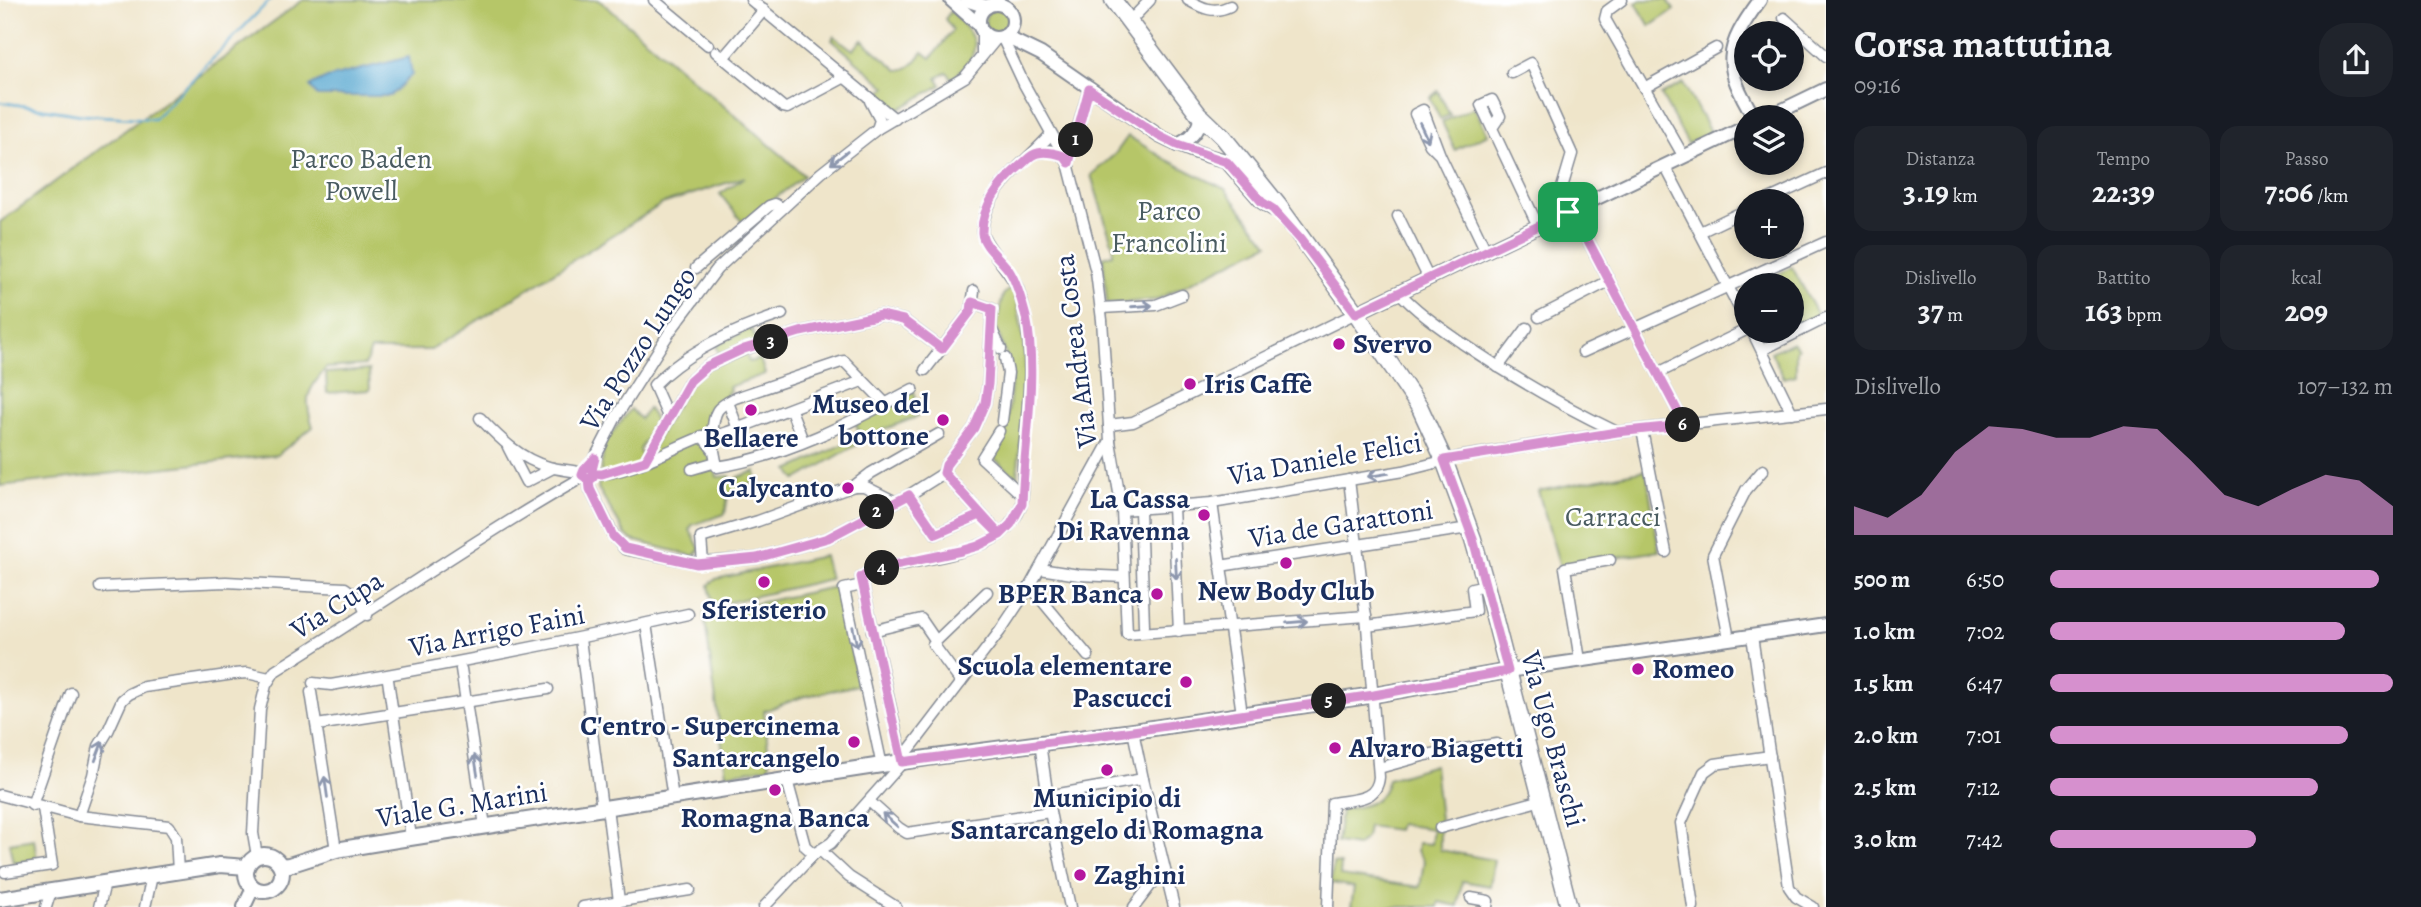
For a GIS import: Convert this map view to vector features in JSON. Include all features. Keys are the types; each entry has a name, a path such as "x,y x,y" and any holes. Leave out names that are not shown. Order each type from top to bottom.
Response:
{"main road":[{"name":"Via Ugo Braschi","path":"1113,0 1237,163 1300,239"},
{"name":"Via Ugo Braschi","path":"1237,163 1300,239 1356,313 1420,408 1444,460 1486,585 1569,907"},
{"name":"Viale G. Marini","path":"281,866 335,850 882,766 902,757 1133,731 1374,695 1508,671"},
{"path":"268,855 281,866 282,878 275,887 265,891 254,888 246,879 247,867 257,856 268,855"},
{"path":"0,899 220,866 247,867"}],"street":[{"path":"654,0 708,45"},
{"path":"751,0 895,119"},
{"path":"951,0 989,36 1001,37 1041,54"},
{"path":"967,0 987,7"},
{"path":"1130,21 1150,0"},
{"path":"1188,0 1209,10 1222,10 1230,6"},
{"path":"1622,0 1607,11 1605,19 1684,157"},
{"path":"1742,105 1730,63 1731,51 1742,24 1760,0"},
{"path":"982,54 980,15 987,7 997,4 1011,12 1013,23 1012,28 1001,37"},
{"path":"764,10 719,55 783,107 788,108 845,77"},
{"path":"1784,18 1826,56"},
{"path":"1013,23 1041,54 1159,136 1177,145 1237,163"},
{"name":"Via Pozzo Lungo","path":"588,474 616,417 671,330 717,269 821,173 877,129 965,78 982,54 1001,37"},
{"name":"Via Andrea Costa","path":"1001,37 1066,160 1096,272 1110,441 1122,510 1127,634 1179,631"},
{"path":"1644,88 1716,48"},
{"path":"1512,73 1531,64 1572,154 1561,191 1685,425"},
{"path":"1034,153 1050,151 1066,160 1089,89"},
{"path":"1793,105 1826,89"},
{"path":"866,94 880,120 877,129"},
{"path":"1741,96 1747,105"},
{"path":"1177,145 1194,134 1201,116"},
{"path":"1492,128 1538,226"},
{"path":"1109,425 1133,422 1734,133"},
{"path":"882,766 844,589 862,581 871,570 978,546 1000,535 1011,524 1022,504 1030,354 1026,318 1018,288 1009,271 986,244 982,234 985,217 996,190 1051,134"},
{"path":"1440,155 1486,251"},
{"path":"1665,166 1734,298"},
{"path":"1791,189 1826,173"},
{"name":"Via Pozzo Lungo","path":"696,268 769,206 775,204 782,208"},
{"path":"1398,216 1429,279"},
{"path":"1700,232 1734,216"},
{"path":"1583,352 1826,242"},
{"path":"1539,317 1609,281"},
{"path":"925,370 971,311 974,291"},
{"path":"1399,292 1444,331 1498,367 1548,398 1617,432"},
{"path":"1101,308 1156,304 1181,295"},
{"path":"588,474 590,489 613,536 625,548 703,563 757,558 828,538 944,473 946,465 980,417 985,403 992,309 972,302"},
{"path":"670,419 654,385 668,370 735,332 782,314"},
{"path":"645,461 690,381 707,366 744,349 800,332 881,315 903,320 942,349"},
{"path":"1762,350 1826,318"},
{"path":"1498,367 1527,328"},
{"path":"992,330 1003,353 1008,373 1000,426 982,458 1022,495"},
{"path":"1658,373 1734,337"},
{"path":"1757,343 1792,413"},
{"path":"717,464 707,434 719,406 728,402 844,361 886,404"},
{"path":"480,418 507,445 523,456 553,468 602,474 645,461 707,434 719,435 738,429 862,381"},
{"path":"692,468 773,452 838,428 913,389"},
{"path":"728,402 738,429"},
{"path":"791,410 803,441"},
{"name":"Via Daniele Felici","path":"1122,510 1212,503 1403,471 1444,460 1617,432 1826,410"},
{"path":"1642,430 1666,552"},
{"path":"703,563 701,538 758,521 854,486 939,434"},
{"path":"764,907 831,843 869,801 1000,631 1040,569 1110,441"},
{"path":"507,445 526,482 553,468"},
{"path":"1729,639 1713,555 1746,490 1763,470"},
{"path":"944,473 1000,535"},
{"name":"Via Cupa","path":"270,678 275,671 367,615 522,513 588,474"},
{"path":"1328,907 1332,803 1371,796 1378,785 1379,768 1367,621 1349,480"},
{"path":"854,486 864,486 896,502"},
{"path":"909,495 936,534 980,515"},
{"path":"1212,503 1242,714"},
{"path":"1173,507 1179,631 1367,621 1475,611 1472,589 1486,585"},
{"path":"1140,510 1143,626"},
{"name":"Via de Garattoni","path":"1220,565 1469,528"},
{"path":"1580,660 1564,568 1610,561"},
{"path":"1040,569 1079,575 1124,577"},
{"path":"862,581 902,757"},
{"path":"100,587 226,582 345,589 359,598 367,615"},
{"path":"1030,586 1088,656"},
{"path":"961,682 933,645 987,592"},
{"name":"Via Arrigo Faini","path":"317,725 312,687 580,639 688,614"},
{"path":"872,631 921,619 936,641"},
{"path":"646,624 673,798"},
{"path":"1508,671 1826,625"},
{"path":"1752,636 1789,887 1796,897 1813,907"},
{"path":"580,639 619,901"},
{"path":"461,669 485,826"},
{"path":"79,816 93,775 99,746 122,701 129,694 144,687 234,674 247,673 270,678 262,695 260,709 253,833 257,856"},
{"path":"388,680 411,837"},
{"path":"865,686 884,683"},
{"path":"335,850 317,725 548,689"},
{"path":"32,805 71,693"},
{"path":"1133,731 1174,907"},
{"path":"1040,743 1050,812 1070,907"},
{"path":"1379,768 1426,755 1497,744"},
{"path":"1693,907 1681,823 1704,772 1715,764 1770,755"},
{"path":"1048,796 1143,779"},
{"path":"788,780 805,846 896,907"},
{"path":"3,798 79,816 169,826 176,837 178,872"},
{"path":"1440,828 1542,800"},
{"path":"869,801 907,833 1050,812"},
{"path":"5,872 52,865 43,808"},
{"path":"1134,907 1165,871"},
{"path":"145,907 152,876"},
{"path":"99,907 105,883"},
{"path":"244,907 254,888"},
{"path":"583,907 690,890"},
{"path":"46,907 51,891"},
{"path":"1471,898 1488,901 1487,907"}],"green space":[{"name":"Parco Baden Powell","path":"303,0 599,0 804,176 743,223 720,194 745,177 662,204 431,350 371,350 365,365 326,368 309,395 308,408 313,427 277,455 0,486 0,222"},
{"path":"1641,0 1668,0 1674,10 1650,26 1636,3"},
{"path":"997,9 1005,13 1009,21 1005,29 997,33 989,29 985,21 989,13"},
{"path":"951,11 972,37 974,45 970,61 952,79 947,72 937,78 941,85 898,110 890,110 876,98 886,87 832,40 834,36 853,50 862,40 898,70 902,70 923,52 931,58 953,30 945,19"},
{"path":"1683,83 1710,132 1688,144 1661,95"},
{"path":"1438,91 1450,115 1440,119 1430,98"},
{"path":"1474,107 1488,134 1455,150 1442,122"},
{"name":"Parco Francolini","path":"1128,136 1167,160 1225,189 1268,244 1156,300 1107,304 1103,257 1113,254 1113,246 1091,175 1115,154"},
{"path":"1792,267 1795,273 1780,273"},
{"path":"1014,285 1024,342 1026,386 1017,478 989,454 1008,418 1012,373 996,326 1003,295"},
{"path":"1804,289 1818,315 1804,323"},
{"path":"751,328 757,343 720,356 716,345"},
{"path":"1794,343 1798,349 1796,375 1784,378 1771,352"},
{"path":"745,350 749,362 760,359 765,374 729,387 729,398 710,406 707,426 700,442 716,470 717,477 730,476 731,480 738,480 738,477 756,471 756,481 728,495 725,514 692,525 690,530 700,549 694,556 632,540 625,534 598,488 605,442 631,409 640,419 648,409 658,424 654,426 656,431 650,433 639,451 645,460 690,381 707,366"},
{"path":"369,370 370,390 327,393 326,373"},
{"path":"913,389 917,401 923,404 917,417 882,430 796,480 789,470 861,436 854,420"},
{"name":"Carracci","path":"1646,470 1659,551 1560,567 1538,491"},
{"name":"Sferisterio","path":"824,556 830,579 713,606 709,585 716,579"},
{"path":"839,586 858,685 802,697 764,711 770,767 726,774 704,614"},
{"path":"1434,765 1440,819 1440,850 1494,860 1490,886 1462,881 1458,906 1439,902 1438,907 1351,907 1354,887 1331,883 1333,863 1341,864 1340,876 1420,887 1424,861 1417,851 1418,843 1431,844 1433,829 1399,824 1397,830 1368,826 1366,838 1357,846 1337,843 1341,810 1371,803 1381,794 1388,779"},
{"path":"34,839 37,859 13,863 9,843"}],"water":[{"path":"409,57 412,75 390,96 317,96 310,86 327,78"}],"waterway":[{"path":"0,102 82,115 154,119 270,0"}],"place":[{"name":"Svervo","path":"1339,344"},
{"name":"Iris Caffè","path":"1190,384"},
{"name":"Bellaere","path":"751,410"},
{"name":"Museo del bottone","path":"943,420"},
{"name":"Calycanto","path":"848,488"},
{"name":"La Cassa Di Ravenna","path":"1204,515"},
{"name":"New Body Club","path":"1286,563"},
{"name":"Sferisterio","path":"764,582"},
{"name":"BPER Banca","path":"1157,594"},
{"name":"Romeo","path":"1638,669"},
{"name":"Scuola elementare Pascucci","path":"1186,682"},
{"name":"C'entro - Supercinema Santarcangelo","path":"854,742"},
{"name":"Alvaro Biagetti","path":"1335,748"},
{"name":"Municipio di Santarcangelo di Romagna","path":"1107,770"},
{"name":"Romagna Banca","path":"775,790"},
{"name":"Zaghini","path":"1080,875"}],"route":[{"path":"1568,212 1356,313 1300,239 1273,209 1262,202 1227,162 1159,136 1089,89 1069,163 1064,156 1050,151 1034,153 1002,182 985,217 982,234 986,244 1009,271 1018,288 1026,318 1030,354 1022,504 1011,524 1000,535 980,515 936,534 909,495 828,538 757,558 697,564 625,548 618,543 590,489 589,480 594,475 592,470 595,458 582,475 584,479 589,480 590,480 594,477 594,475 594,474 645,461 690,381 707,366 744,349 800,332 881,315 903,320 942,349 971,311 972,302 992,309 985,403 980,417 946,465 944,473 1000,535 978,546 871,570 861,577 902,762 1374,695 1508,671 1473,539 1444,460 1617,432 1685,425 1572,210 1568,212"}]}
